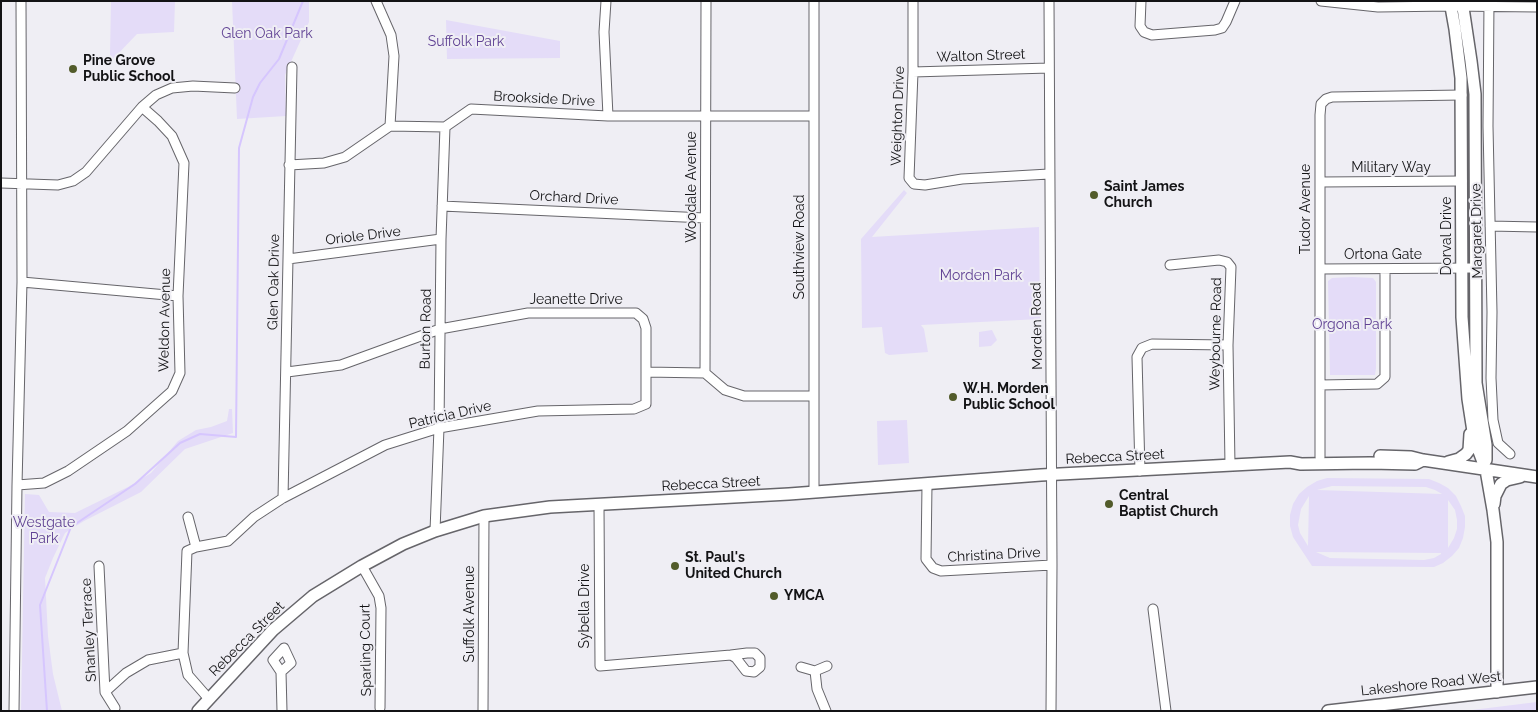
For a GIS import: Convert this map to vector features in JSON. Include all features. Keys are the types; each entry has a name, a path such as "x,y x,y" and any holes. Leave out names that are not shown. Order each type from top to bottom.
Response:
{"main road":[{"name":"Dorval Drive","path":"1456,4 1462,94 1462,317 1470,420 1474,438 1486,470"},
{"name":"Dorval Drive","path":"1456,4 1475,94 1476,383 1486,445 1486,470 1496,542 1497,692"},
{"path":"1442,463 1459,459 1470,450 1470,420"},
{"name":"Rebecca Street","path":"1291,462 1320,457 1396,456 1532,477"},
{"name":"Rebecca Street","path":"198,711 273,630 313,596 403,544 435,531 484,516 550,507 927,485 1052,475 1291,462 1301,464 1415,464 1424,460"},
{"path":"1493,510 1495,496 1501,484 1507,480 1532,477"},
{"name":"Lakeshore Road West","path":"1332,710 1537,687"}],"street":[{"path":"14,711 22,282 21,1"},
{"path":"376,1 391,34 394,56 390,126"},
{"path":"606,1 604,32 608,116"},
{"name":"Woodale Avenue","path":"706,1 706,373"},
{"name":"Southview Road","path":"814,1 814,492"},
{"name":"Weighton Drive","path":"913,1 913,72 909,162 910,178 914,184 925,185 962,179 1050,174"},
{"name":"Morden Road","path":"1049,1 1052,475 1051,711"},
{"path":"1141,1 1140,26 1144,32 1152,35 1222,28 1235,1"},
{"path":"1322,1 1378,7 1456,4 1537,7"},
{"name":"Margaret Drive","path":"1489,4 1491,378 1494,420 1498,443 1510,454"},
{"name":"Glen Oak Drive","path":"283,498 292,67"},
{"name":"Walton Street","path":"913,72 1049,68"},
{"path":"1,183 58,185 74,181 86,172 142,107 156,95 172,88 193,86 234,88"},
{"name":"Tudor Avenue","path":"1320,457 1320,107 1326,99 1332,97 1462,94"},
{"name":"Weldon Avenue","path":"17,485 44,483 68,471 127,431 172,391 180,374 178,296 184,163 172,136 142,107"},
{"name":"Brookside Drive","path":"445,127 471,109 608,116 814,116"},
{"path":"289,165 324,163 345,157 390,126 445,127"},
{"name":"Burton Road","path":"435,531 445,127"},
{"name":"Military Way","path":"1320,182 1462,181"},
{"name":"Orchard Drive","path":"442,206 705,218"},
{"path":"1490,226 1537,227"},
{"name":"Oriole Drive","path":"288,259 441,239"},
{"name":"Weybourne Road","path":"1170,265 1219,260 1227,262 1231,267 1228,344 1230,465"},
{"name":"Ortona Gate","path":"1320,268 1475,268"},
{"path":"1320,384 1377,384 1385,376 1385,269"},
{"path":"22,282 178,296"},
{"name":"Jeanette Drive","path":"287,372 341,365 440,329 528,313 636,313 643,319 646,328 646,372"},
{"path":"1140,471 1137,358 1142,348 1152,344 1228,344"},
{"path":"646,372 706,373 725,390 744,396 813,396"},
{"name":"Patricia Drive","path":"196,547 228,541 254,517 283,498 384,445 439,428 538,411 634,409 646,404 646,372"},
{"name":"Christina Drive","path":"927,485 926,559 933,568 941,571 1052,565"},
{"name":"Sybella Drive","path":"598,505 600,666 730,655"},
{"name":"Suffolk Avenue","path":"483,711 484,516"},
{"path":"188,517 196,547 187,551 183,653 188,675 209,699"},
{"name":"Shanley Terrace","path":"99,566 106,692 115,708"},
{"name":"Sparling Court","path":"362,566 378,596 381,608 380,708"},
{"path":"1153,609 1166,711"},
{"name":"Shanley Terrace","path":"106,692 126,673 148,660 183,653"},
{"path":"801,667 815,671 827,666"},
{"path":"815,671 817,689 826,711"},
{"path":"281,672 282,711"}],"green space":[{"path":"111,1 175,1 174,32 137,34 113,59 110,55"},
{"name":"Glen Oak Park","path":"232,1 309,1 309,22 285,75 286,116 237,119"},
{"name":"Suffolk Park","path":"446,20 560,41 560,58 447,59"},
{"name":"Morden Park","path":"904,190 907,193 872,237 1039,227 1040,319 921,325 924,329 928,352 889,355 885,353 882,327 862,328 861,239"},
{"name":"Orgona Park","path":"1332,278 1373,278 1376,282 1375,375 1330,375 1328,281"},
{"path":"992,330 997,340 991,346 979,347 979,332"},
{"name":"Westgate Park","path":"229,409 232,409 233,433 185,449 141,492 84,521 65,533 45,578 48,636 53,674 62,711 21,711 25,494 39,495 49,512 75,513 128,487 151,473 178,441 196,430 227,421"},
{"path":"907,420 909,463 878,465 877,421"},
{"path":"1327,478 1429,479 1439,483 1456,496 1465,516 1463,538 1459,548 1443,563 1434,567 1312,566 1293,537 1290,515 1293,504 1299,494 1317,481","holes":["1332,486 1426,487 1442,494 1317,490","1309,496 1308,546 1300,533 1298,525 1301,509","1448,500 1455,510 1457,520 1457,529 1448,548","1316,552 1441,553 1434,558 1424,560 1330,558"]},
{"path":"1537,702 1537,711 1464,711"}],"waterway":[{"path":"47,711 40,605 71,527 135,484 180,443 200,434 236,437 239,148 253,97 260,83 279,59 303,1"}],"place":[{"name":"Pine Grove Public School","path":"73,69"},
{"name":"Saint James Church","path":"1094,195"},
{"name":"W.H. Morden Public School","path":"953,397"},
{"name":"Central Baptist Church","path":"1109,504"},
{"name":"St. Paul's United Church","path":"675,566"},
{"name":"YMCA","path":"774,596"}]}
